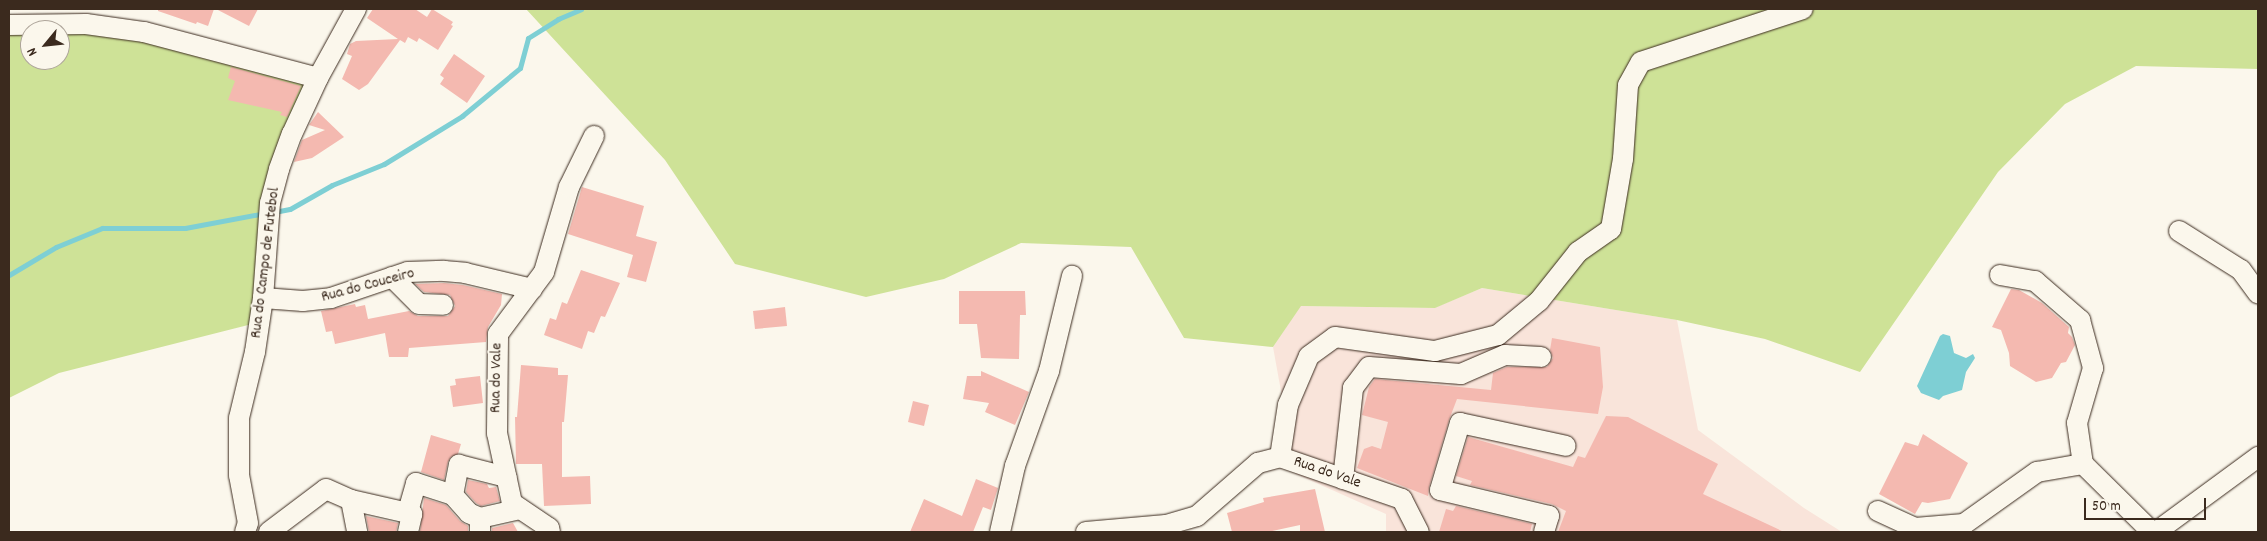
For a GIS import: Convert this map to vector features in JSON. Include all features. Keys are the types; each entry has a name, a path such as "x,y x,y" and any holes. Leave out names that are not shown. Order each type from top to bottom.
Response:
{"street":[{"name":"Rua do Campo de Futebol","path":"245,532 248,523 239,476 238,418 255,352 263,298 270,202 279,168 289,142 318,78 356,9"},
{"path":"1280,457 1288,405 1309,356 1335,337 1435,351 1498,335 1539,301 1578,252 1611,229 1623,159 1628,85 1642,62 1803,9"},
{"path":"9,25 86,24 144,32 318,78"},
{"name":"Rua do Vale","path":"550,532 549,528 512,503 497,433 498,334 544,272 569,187 594,136"},
{"path":"2179,231 2241,270 2258,293"},
{"name":"Rua do Couceiro","path":"263,298 303,301 331,298 408,272 444,271 465,273 532,289"},
{"path":"2000,275 2035,280 2080,320 2093,368 2077,423 2083,464 2152,532"},
{"path":"1000,532 1015,466 1049,371 1072,276"},
{"path":"392,277 419,304 443,305"},
{"path":"1344,479 1353,388 1370,367 1461,374 1505,356 1541,356"},
{"path":"1544,532 1549,516 1440,490 1460,422 1566,446"},
{"name":"Rua do Vale","path":"1086,532 1166,526 1197,516 1258,463 1280,457 1402,499 1419,532"},
{"path":"2156,532 2258,457"},
{"path":"1878,511 1915,528 1964,524 2037,472 2083,464"},
{"path":"453,495 459,465 506,477"},
{"path":"269,532 326,489 410,523 409,508 416,483 453,495 480,525 520,509"},
{"path":"351,500 357,532"}],"shaded area":[{"path":"1482,288 1677,320 1698,430 1804,508 1842,532 1386,532 1386,514 1296,474 1273,347 1300,306 1434,308"}],"green space":[{"path":"526,9 2258,9 2258,69 2136,66 2065,104 1998,172 1860,372 1765,339 1677,320 1482,288 1435,308 1301,306 1273,347 1184,338 1131,247 1021,243 944,279 866,297 735,264 665,160"},
{"path":"70,24 86,24 318,78 292,134 260,322 59,373 9,398 9,25 20,25 20,70 70,70"}],"water":[{"path":"1943,334 1950,336 1954,353 1966,358 1973,354 1975,358 1966,372 1962,390 1943,396 1939,400 1921,393 1917,386 1940,336"}],"building":[{"path":"158,9 214,9 208,26 197,22 196,24 158,11"},
{"path":"216,9 258,9 249,26"},
{"path":"373,9 415,9 427,17 432,9 453,22 451,25 453,26 438,50 419,38 417,42 408,37 405,43 400,40 368,84 359,90 342,79 352,56 347,54 350,44 356,41 398,39 367,18"},
{"path":"454,54 485,76 467,103 440,84 444,78 440,75"},
{"path":"231,67 301,86 287,117 280,115 282,112 228,100 235,81 228,78"},
{"path":"318,112 344,137 312,158 294,162 302,140 325,130 309,125"},
{"path":"582,187 644,206 636,236 657,242 646,282 627,277 633,255 568,234"},
{"path":"581,270 620,283 605,317 601,316 594,333 588,331 582,349 544,335 550,318 556,320 562,302 567,304"},
{"path":"444,283 463,285 502,294 501,305 488,327 486,342 409,348 408,357 389,357 385,333 335,344 332,331 326,332 321,311 355,304 356,307 365,305 368,319 409,311 418,316 448,316 455,306 450,295 424,292 415,284"},
{"path":"2011,289 2019,290 2042,303 2069,327 2068,333 2075,345 2066,362 2061,363 2052,378 2036,382 2010,366 2009,353 2001,330 1992,327"},
{"path":"959,291 1025,291 1026,315 1020,315 1019,359 981,358 977,324 959,324"},
{"path":"785,307 787,326 755,329 753,311"},
{"path":"1552,338 1600,347 1603,387 1598,414 1457,399 1449,420 1428,496 1357,468 1364,449 1372,446 1381,449 1388,422 1362,415 1369,387 1375,379 1491,390 1493,373 1507,367 1547,367 1553,358 1550,350"},
{"path":"521,365 558,368 558,375 568,375 564,422 562,422 562,477 590,476 591,504 544,506 542,464 516,464 515,417 517,417"},
{"path":"981,371 1029,392 1015,425 985,412 989,403 963,399 967,376 981,376"},
{"path":"480,376 483,403 453,407 450,386 456,385 455,379"},
{"path":"913,401 929,405 924,426 908,422"},
{"path":"1606,416 1628,417 1718,464 1703,494 1784,532 1558,532 1566,511 1552,504 1470,485 1472,481 1456,476 1468,437 1573,467 1578,456 1585,458"},
{"path":"1923,434 1968,463 1950,499 1928,503 1922,502 1915,514 1879,494 1905,442 1918,446"},
{"path":"431,435 461,444 458,454 451,457 448,462 444,480 421,472"},
{"path":"976,479 998,488 991,510 983,507 973,532 910,532 924,499 962,516"},
{"path":"468,480 487,484 489,488 496,487 500,501 481,506 476,503 466,492"},
{"path":"1315,489 1325,532 1300,532 1300,525 1268,532 1232,532 1227,513 1264,502 1263,498"},
{"path":"424,498 446,505 460,521 468,526 468,532 420,532"},
{"path":"1456,506 1532,524 1530,532 1439,532 1446,509 1453,511"},
{"path":"366,516 398,523 396,532 369,532"},
{"path":"513,523 518,532 492,532 492,528"}],"waterway":[{"path":"274,212 290,209 332,185 384,164 462,116 520,68 528,38 558,19 581,9"},
{"path":"9,275 56,247 102,228 185,228 265,213"}]}
